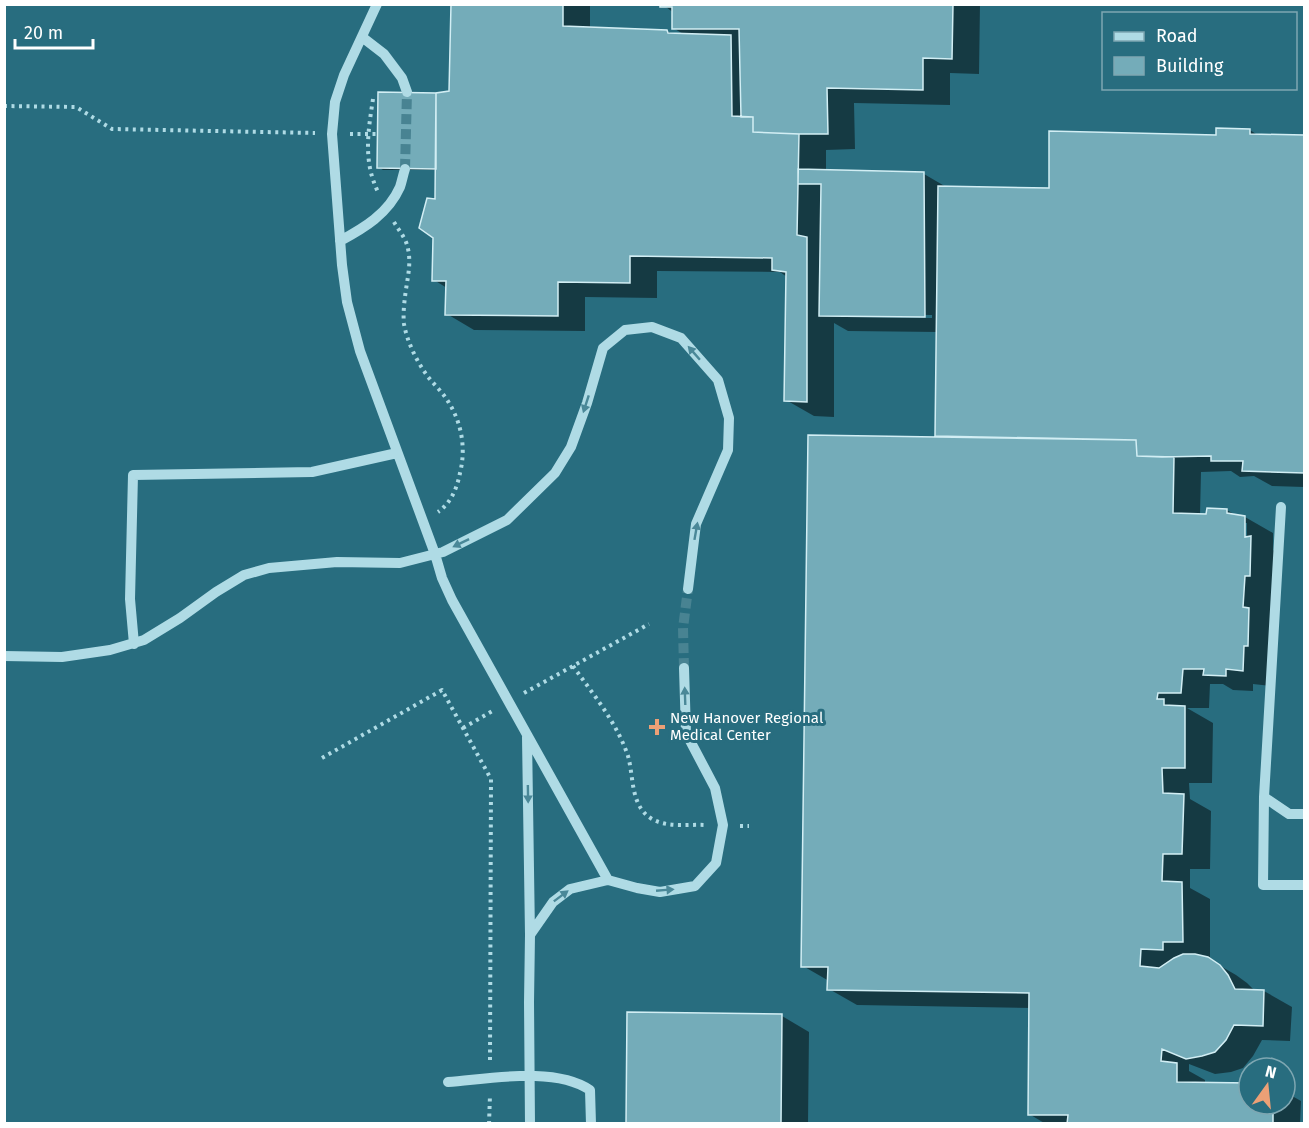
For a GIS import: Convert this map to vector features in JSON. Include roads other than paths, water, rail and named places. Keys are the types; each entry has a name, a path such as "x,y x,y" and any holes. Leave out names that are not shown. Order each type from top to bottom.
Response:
{"lane":[{"path":"377,4 344,75 335,102 332,134 347,302 360,351 442,578 452,600 608,880"},
{"path":"362,37 384,54 402,78 407,92"},
{"path":"340,241 364,228 386,209 400,188 405,169"},
{"path":"4,656 62,657 134,644 180,618 244,575 269,568 337,562 400,563 435,554 469,540 507,520 555,472 571,447 603,348 625,330 652,327 681,338 718,380 729,418 728,450 696,524 688,589"},
{"path":"134,644 130,599 133,475 312,472 397,453"},
{"path":"1281,507 1264,797 1263,885 1305,885"},
{"path":"530,935 553,902 570,889 608,880 660,892 695,886 716,863 723,825 715,788 686,733 684,668"},
{"path":"527,735 530,1124"},
{"path":"1264,797 1289,814 1305,814"},
{"path":"448,1082 530,1076 562,1078 582,1084 590,1090 591,1124"}],"tunnel":[{"path":"405,169 407,92"},
{"path":"684,668 683,628 688,589"}],"place":[{"name":"New Hanover Regional Medical Center","path":"657,727"}]}
